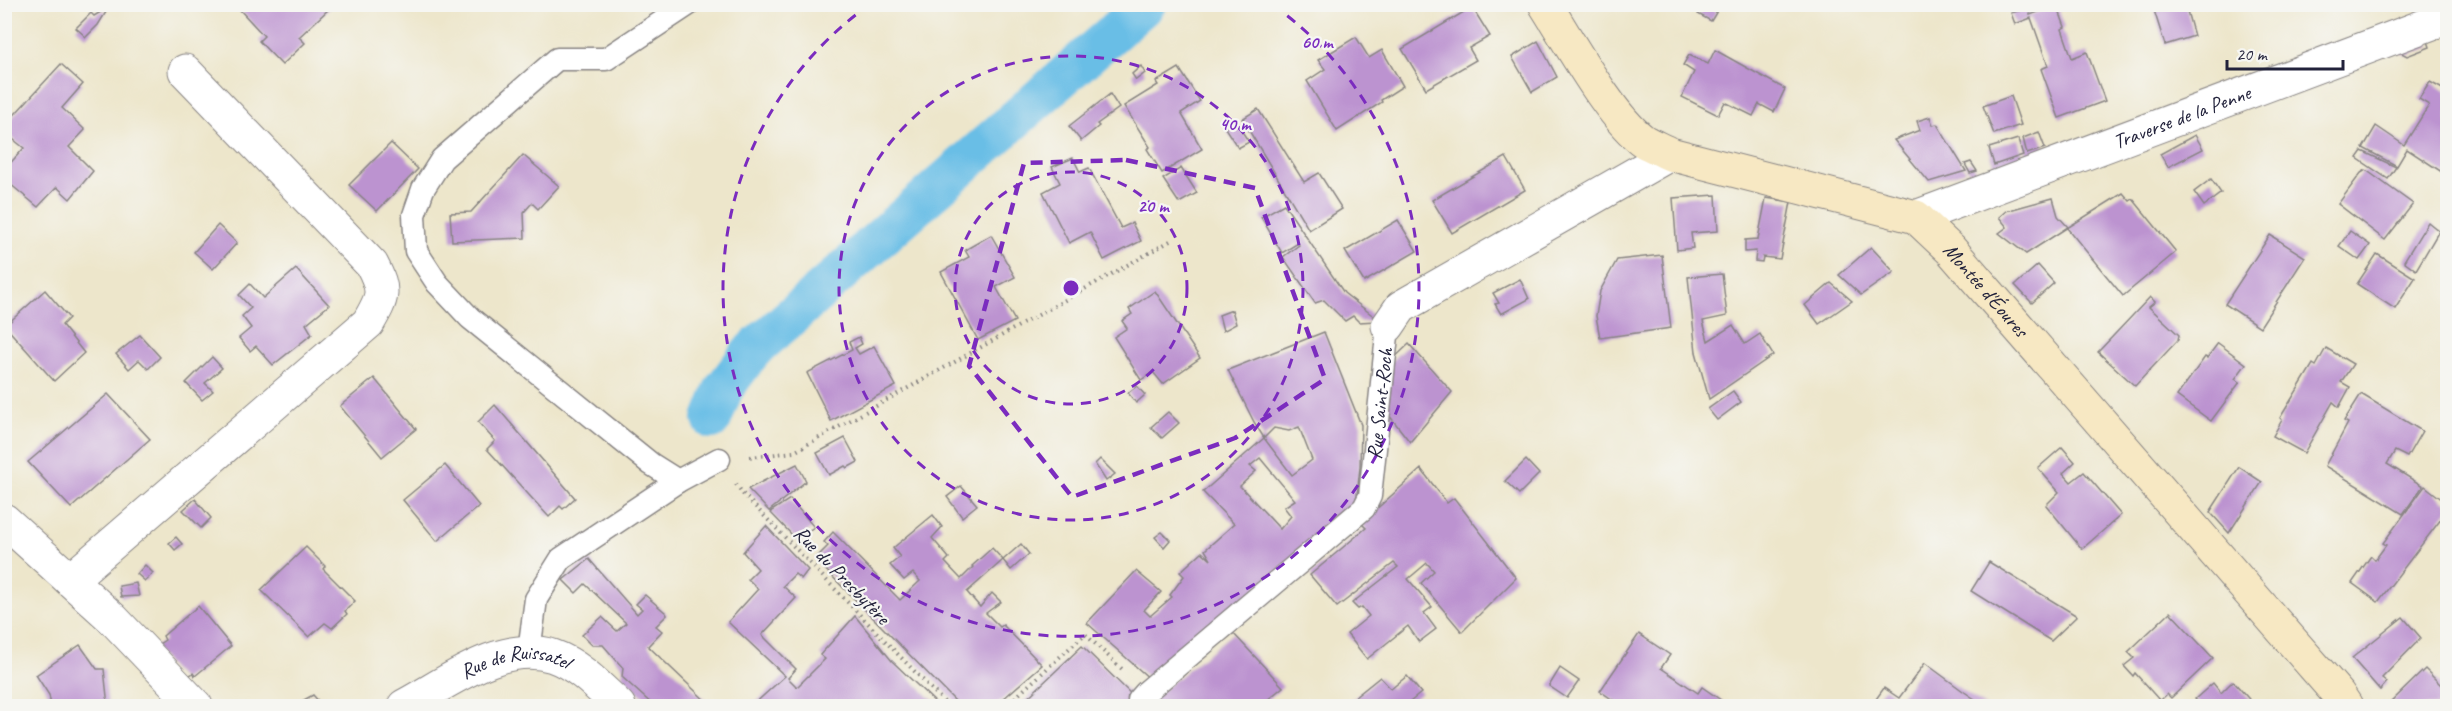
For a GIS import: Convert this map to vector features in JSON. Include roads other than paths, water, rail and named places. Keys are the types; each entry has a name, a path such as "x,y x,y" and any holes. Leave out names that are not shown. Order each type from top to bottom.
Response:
{"street":[{"name":"Montée d'Éoures","path":"1545,4 1625,123 1644,141 1670,154 1916,217 1959,259 2338,694 2346,706"},
{"name":"Traverse de la Penne","path":"1916,217 2448,17"},
{"path":"70,580 369,323 383,299 381,282 372,265 185,72"},
{"name":"Rue Saint-Roch","path":"1388,326 1401,307 1670,154"},
{"path":"4,520 113,619 196,706"},
{"name":"Rue de Ruissatel","path":"404,706 486,662 509,653 529,651 554,656 577,669 619,706"}],"lane":[{"path":"678,481 651,464 470,318 437,283 416,251 414,215 423,189 442,159 557,59 606,59 689,4"},
{"name":"Rue Saint-Roch","path":"1145,699 1364,508 1370,496 1388,326"},
{"path":"529,651 536,599 561,559 678,481 719,459"}],"waterway":[{"path":"712,419 724,388 752,351 1146,4"}]}
